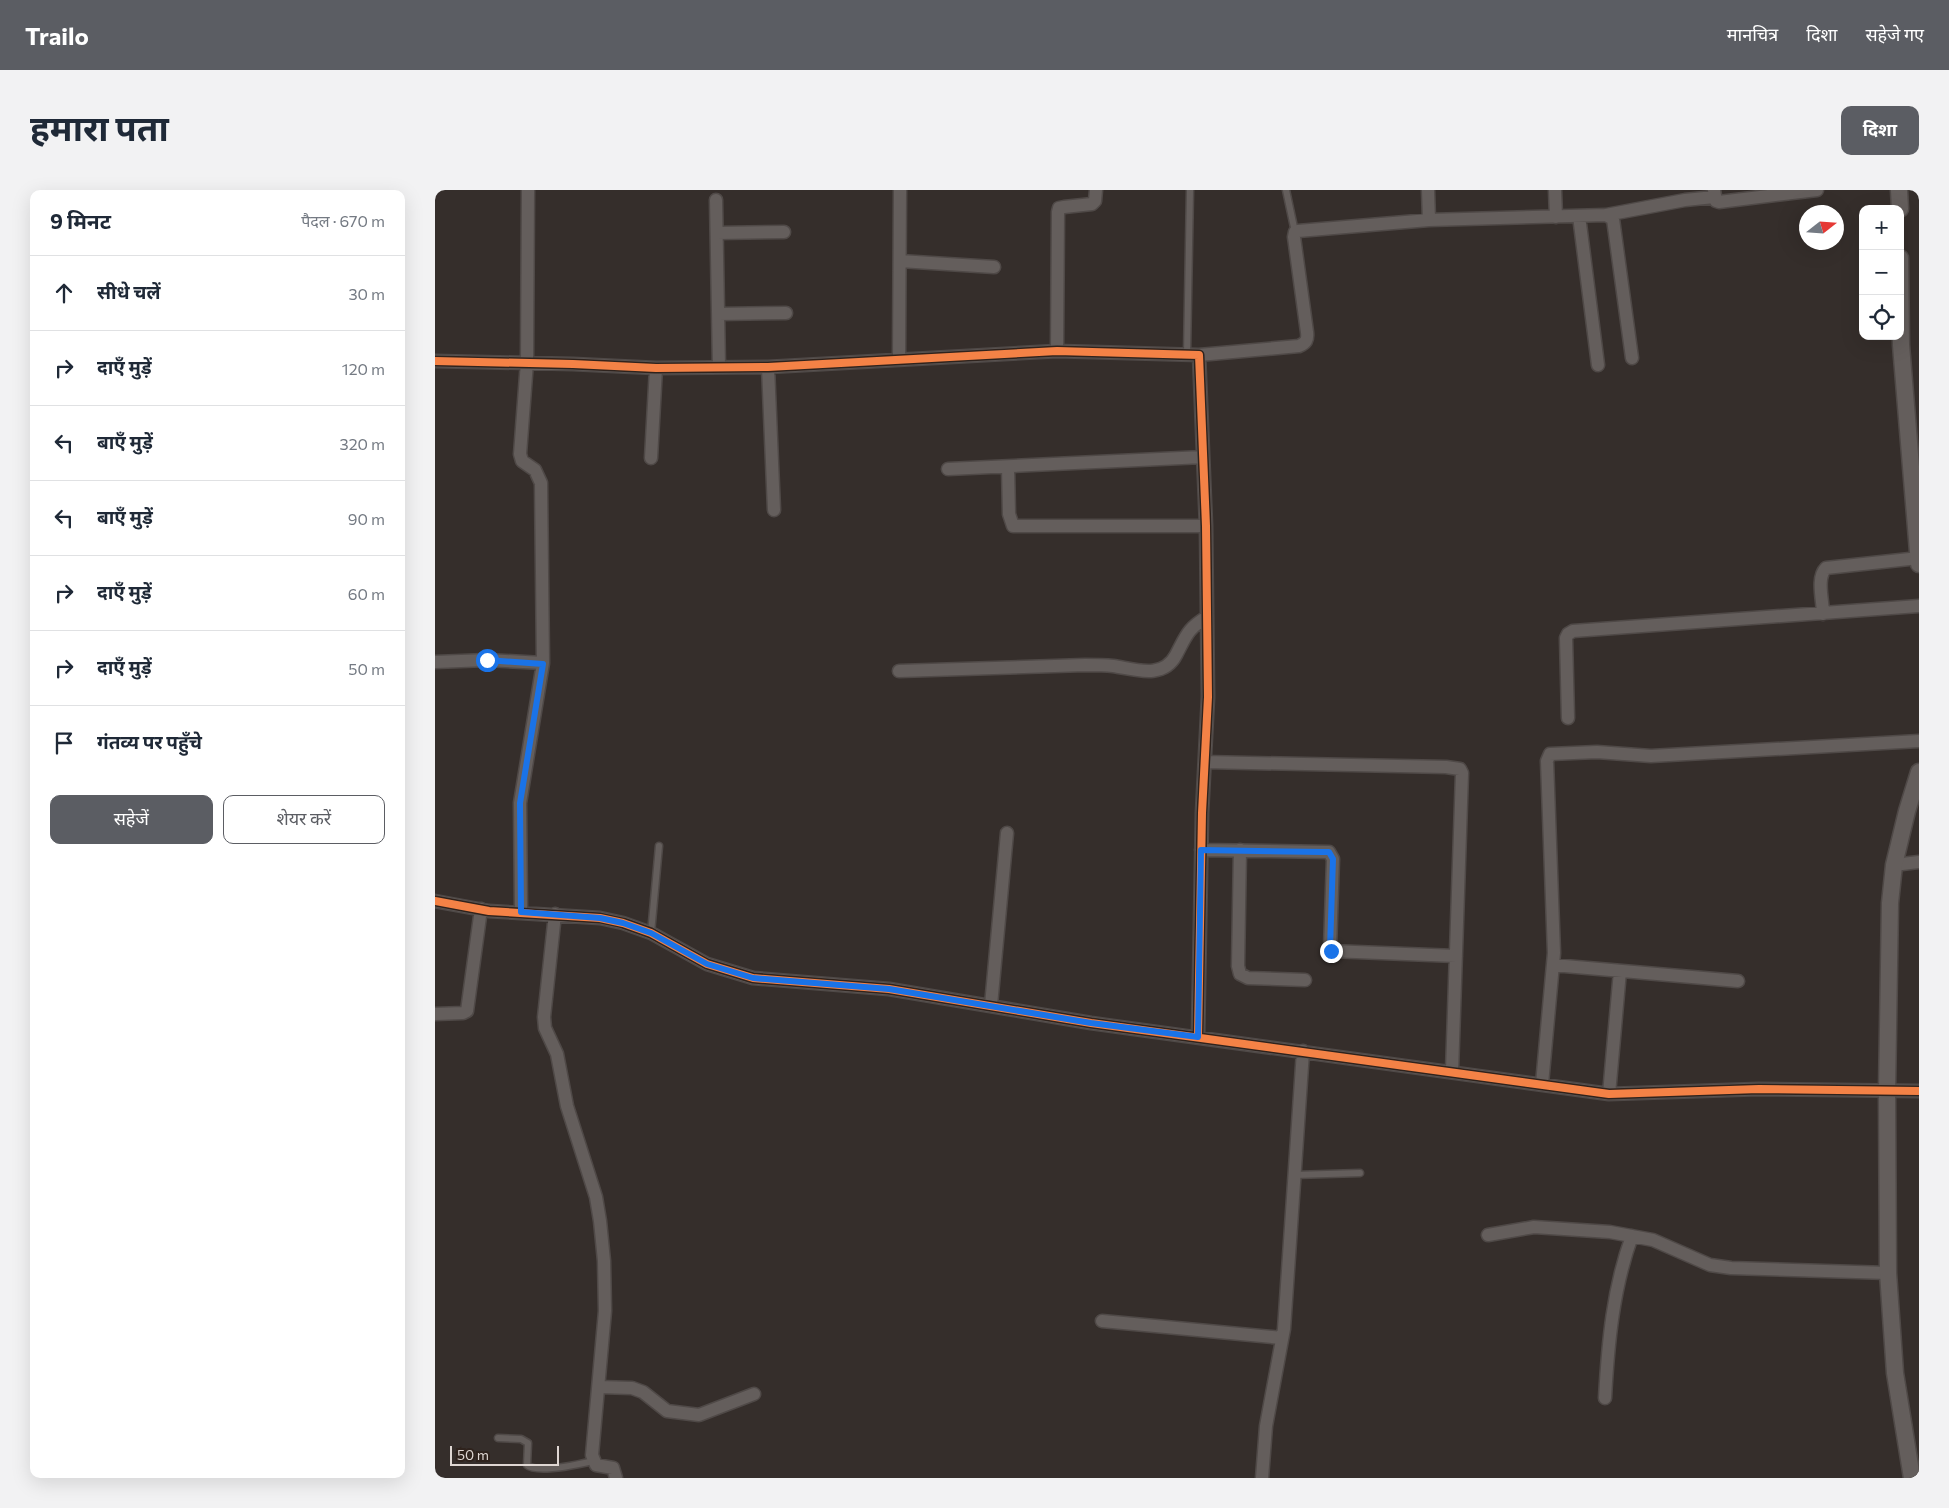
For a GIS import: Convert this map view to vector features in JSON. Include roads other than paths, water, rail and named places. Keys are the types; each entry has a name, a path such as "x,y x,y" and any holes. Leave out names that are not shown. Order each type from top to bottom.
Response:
{"street":[{"path":"521,912 520,803 543,664 541,483 535,470 521,461 520,454 527,362 529,190"},
{"path":"899,358 900,190"},
{"path":"1057,351 1058,212 1059,208 1092,204 1095,200 1096,190"},
{"path":"1428,190 1429,220"},
{"path":"1555,190 1555,216"},
{"path":"435,361 527,362 656,368 719,367 1057,351 1193,354 1299,346 1308,339 1295,232 1429,220 1606,215 1714,194 1719,202 1817,190"},
{"path":"1899,190 1900,205"},
{"path":"716,200 719,367"},
{"path":"1606,215 1613,219 1632,358"},
{"path":"1579,216 1598,365"},
{"path":"717,233 784,232"},
{"path":"900,261 994,267"},
{"path":"1900,295 1901,345 1919,564"},
{"path":"719,314 786,313"},
{"path":"1193,354 1203,457 1206,526 1208,697 1201,850 1198,1037"},
{"path":"768,366 774,510"},
{"path":"651,458 656,368"},
{"path":"948,469 1203,457"},
{"path":"1008,467 1009,514 1013,526 1020,528 1206,526"},
{"path":"1823,614 1821,579 1825,568 1919,558"},
{"path":"1568,718 1566,638 1573,631 1919,606"},
{"path":"899,671 1085,665 1115,667 1144,672 1156,670 1167,666 1174,659 1187,632 1207,617"},
{"path":"435,662 487,660 543,664"},
{"path":"1542,1084 1553,965 1553,901 1547,761 1550,754 1597,752 1651,756 1919,741"},
{"path":"1205,762 1446,767 1460,769 1462,773 1452,1071"},
{"path":"1912,1478 1895,1373 1888,1273 1887,1091 1890,903 1894,864 1919,772"},
{"path":"991,1005 1007,833"},
{"path":"1201,850 1323,852 1333,855 1331,951 1456,956"},
{"path":"1240,850 1238,966 1240,974 1248,978 1305,980"},
{"path":"1894,864 1919,862"},
{"path":"435,901 481,909 600,918 651,933 707,964 753,978 889,989 1091,1023 1609,1094 1759,1089 1919,1091"},
{"path":"435,1014 463,1013 467,1010 481,909"},
{"path":"555,914 544,1018 545,1028 557,1054 567,1106 596,1197 600,1220 604,1261 605,1311 593,1461 596,1464 613,1468 616,1478"},
{"path":"1553,965 1738,981"},
{"path":"1609,1094 1620,971"},
{"path":"1262,1478 1266,1426 1282,1338 1303,1051"},
{"path":"1489,1235 1534,1227 1632,1236 1668,1246 1710,1265 1731,1268 1888,1273"},
{"path":"1605,1398 1609,1338 1622,1264 1632,1236"},
{"path":"1102,1321 1282,1338"},
{"path":"599,1387 632,1388 643,1392 667,1411 699,1415 754,1394"}],"lane":[{"path":"1190,190 1193,354"},
{"path":"1286,190 1295,232"},
{"path":"651,933 659,846"},
{"path":"1293,1175 1360,1173"},
{"path":"498,1438 525,1440 529,1447 527,1465 533,1468 561,1467 593,1461"}]}
